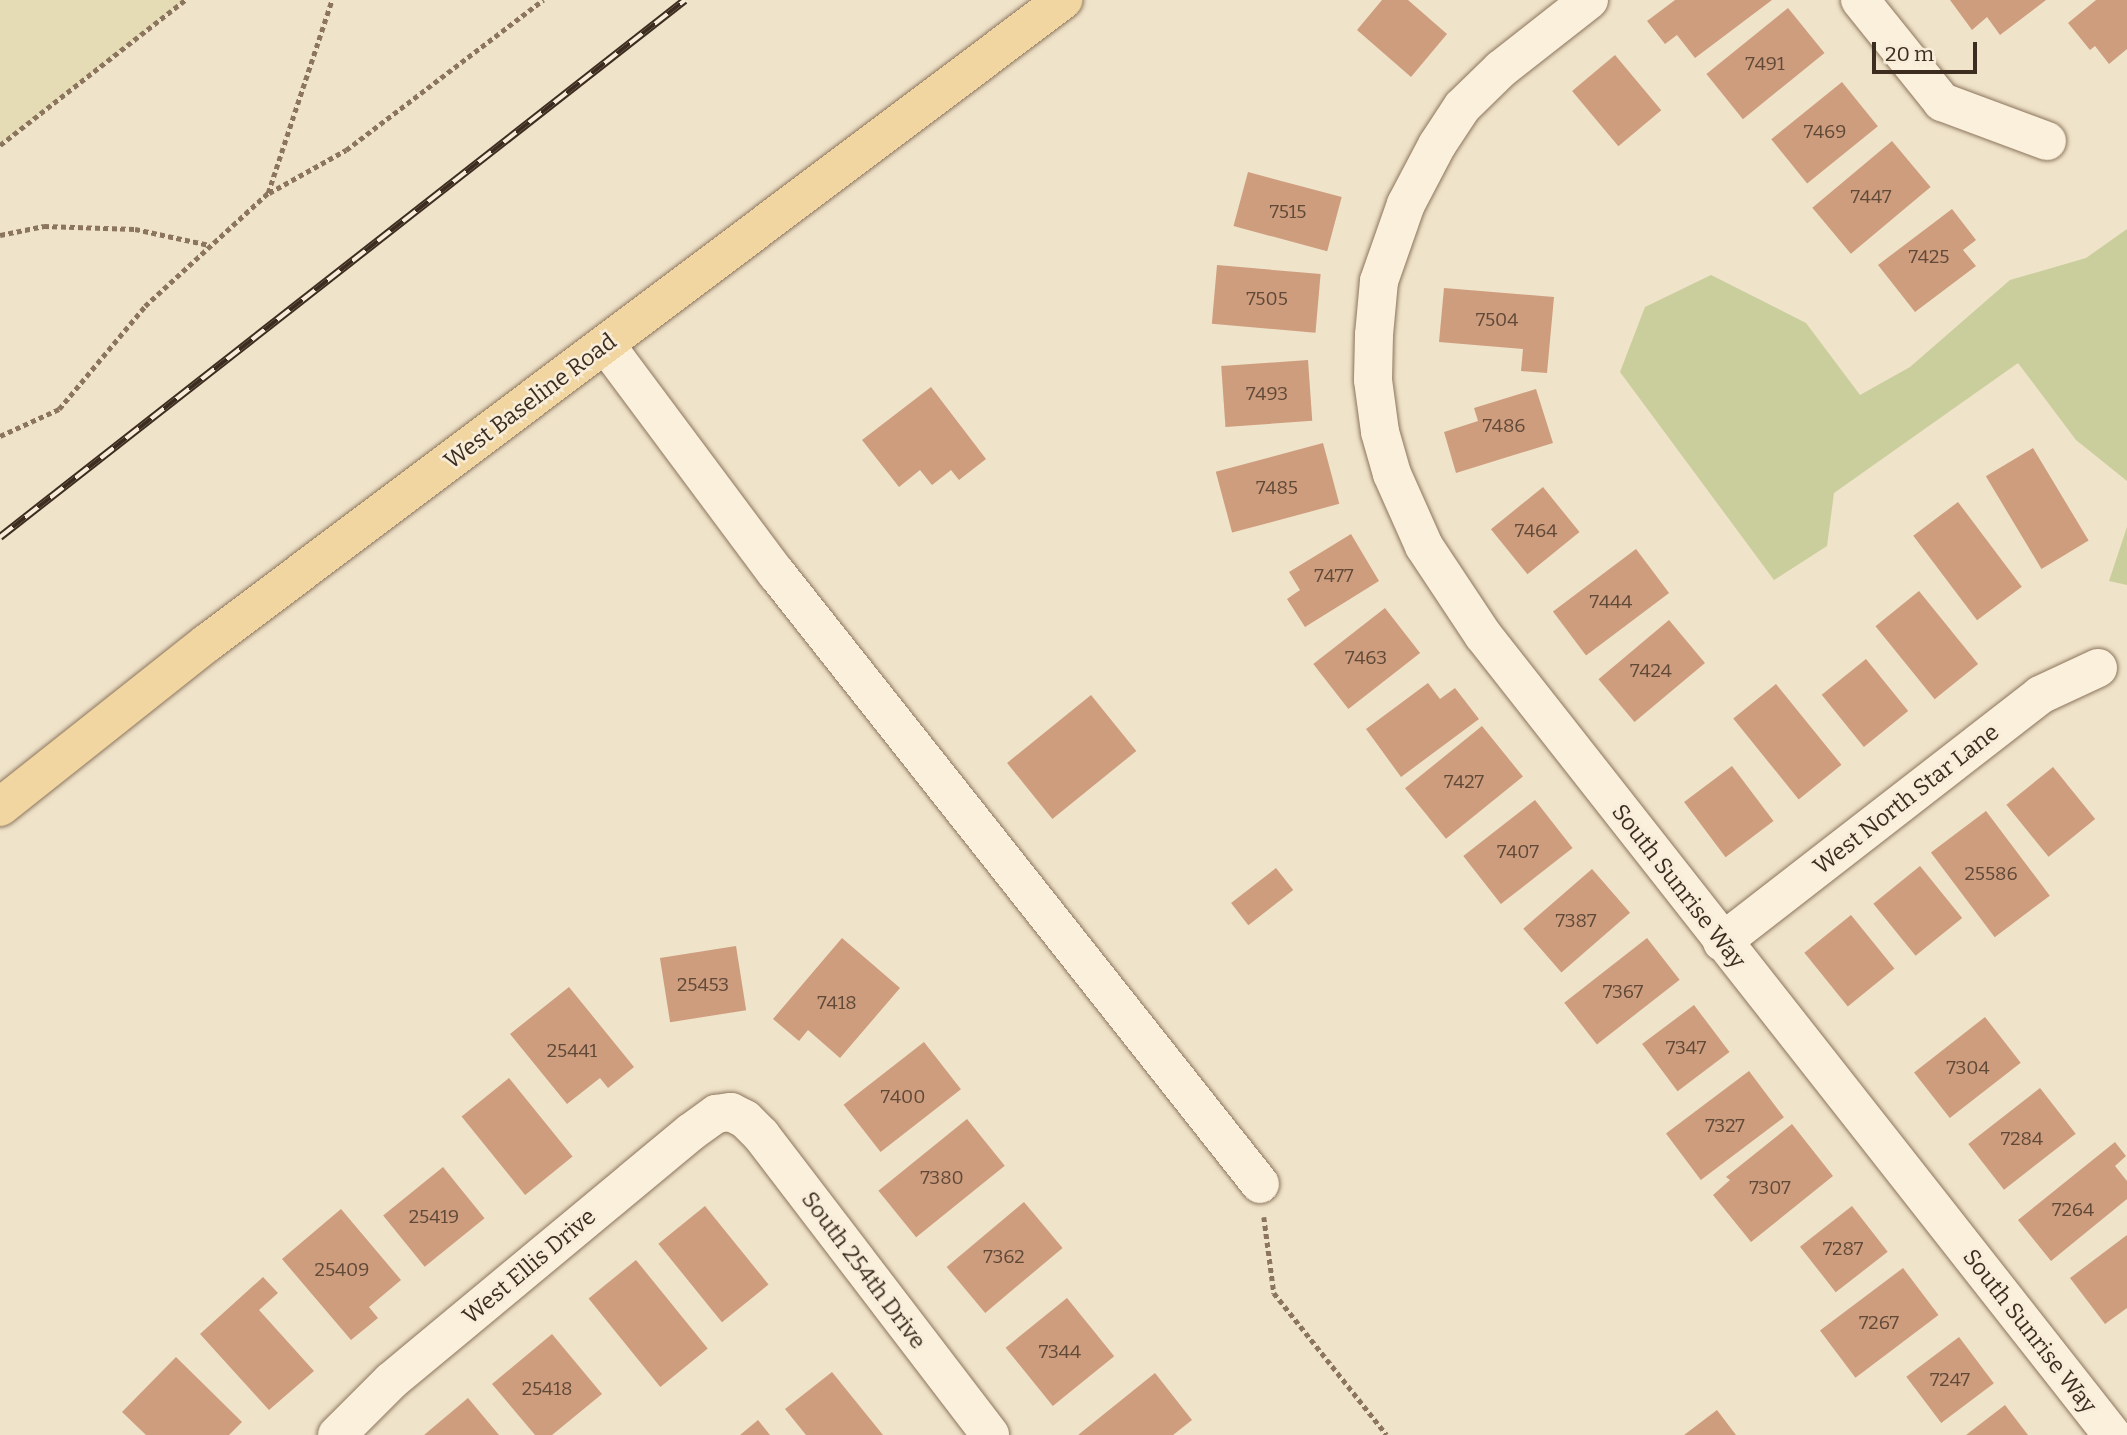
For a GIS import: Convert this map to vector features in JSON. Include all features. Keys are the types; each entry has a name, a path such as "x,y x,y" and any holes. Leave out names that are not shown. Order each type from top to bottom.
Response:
{"main road":[{"name":"West Baseline Road","path":"0,807 207,643 1063,0"}],"street":[{"name":"South Sunrise Way","path":"1589,0 1501,69 1462,107 1437,145 1406,204 1379,281 1373,380 1380,432 1405,508 1424,546 1483,635 2112,1435"},
{"path":"1860,0 1941,102 2047,141"},
{"path":"606,345 776,574 1260,1184"},
{"name":"West North Star Lane","path":"1722,942 2040,695 2098,668"},
{"name":"West Ellis Drive","path":"337,1435 391,1381 691,1132 716,1114 731,1112"},
{"name":"South 254th Drive","path":"731,1112 745,1119 761,1135 990,1435"}],"path":[{"path":"0,145 185,0"},
{"path":"268,193 332,0"},
{"path":"0,436 59,409 145,306 268,193 346,150 544,0"},
{"path":"0,235 44,226 135,229 210,246"},
{"path":"1260,1184 1274,1293 1387,1435"}],"shaded area":[{"path":"0,0 185,0 0,145"}],"green space":[{"path":"2127,229 2127,481 2076,440 2018,363 1834,493 1827,546 1774,580 1620,372 1645,307 1711,275 1806,323 1860,395 1910,367 2010,280 2086,258"},
{"path":"2127,527 2127,585 2109,581"}],"building":[{"path":"1382,0 1408,0 1447,34 1411,77 1357,30"},
{"path":"1675,0 1772,0 1695,58 1677,35 1665,44 1647,21"},
{"path":"1950,0 2046,0 2000,35 1987,17 1972,30"},
{"path":"2096,0 2127,0 2127,49 2109,64 2095,46 2090,50 2068,23"},
{"path":"1788,8 1825,53 1743,119 1706,74"},
{"path":"1615,55 1661,110 1618,146 1572,91"},
{"path":"1842,82 1878,126 1807,184 1771,139"},
{"path":"1892,141 1931,187 1851,254 1812,208"},
{"path":"1248,172 1342,197 1327,251 1234,226"},
{"path":"1952,209 1976,240 1963,250 1976,266 1915,312 1878,265"},
{"path":"1217,265 1321,274 1315,333 1212,324"},
{"path":"1444,288 1554,297 1547,373 1521,371 1523,349 1439,342"},
{"path":"1308,360 1312,421 1225,427 1221,366"},
{"path":"931,387 986,459 959,480 951,470 932,485 920,470 899,487 862,440"},
{"path":"1536,389 1553,443 1456,473 1444,432 1478,421 1474,408"},
{"path":"1323,443 1339,504 1232,533 1216,472"},
{"path":"2033,448 2089,541 2041,569 1986,476"},
{"path":"1543,487 1580,532 1527,574 1491,529"},
{"path":"1958,502 2022,587 1977,620 1913,536"},
{"path":"1351,534 1379,581 1305,627 1287,599 1300,590 1289,572"},
{"path":"1636,549 1669,593 1586,656 1553,612"},
{"path":"1919,591 1978,664 1935,699 1875,626"},
{"path":"1385,608 1420,653 1348,709 1313,664"},
{"path":"1669,620 1705,663 1635,722 1599,679"},
{"path":"1866,659 1908,711 1864,747 1822,695"},
{"path":"1428,683 1440,699 1455,688 1479,719 1401,777 1366,729"},
{"path":"1776,684 1841,765 1799,799 1733,719"},
{"path":"1091,695 1136,751 1052,819 1007,763"},
{"path":"1482,726 1523,777 1446,839 1405,788"},
{"path":"1732,766 1774,821 1726,857 1684,802"},
{"path":"2053,767 2095,819 2049,857 2006,805"},
{"path":"1535,800 1573,848 1501,904 1463,856"},
{"path":"1986,811 2050,896 1995,937 1931,853"},
{"path":"1920,866 1962,918 1916,956 1873,904"},
{"path":"1276,868 1293,890 1248,925 1231,903"},
{"path":"1592,869 1630,913 1561,972 1523,929"},
{"path":"1851,915 1894,969 1848,1006 1804,953"},
{"path":"842,938 900,988 840,1058 808,1030 799,1041 773,1019"},
{"path":"1647,938 1680,980 1597,1044 1564,1003"},
{"path":"736,946 746,1010 670,1022 660,958"},
{"path":"569,987 634,1067 608,1088 600,1078 567,1104 510,1034"},
{"path":"1694,1005 1730,1052 1678,1091 1642,1044"},
{"path":"1985,1017 2021,1063 1950,1118 1914,1072"},
{"path":"924,1042 961,1089 881,1152 844,1105"},
{"path":"1749,1071 1784,1117 1701,1180 1666,1134"},
{"path":"509,1078 573,1156 525,1195 462,1116"},
{"path":"2040,1088 2076,1134 2004,1190 1968,1144"},
{"path":"967,1119 1005,1166 916,1237 878,1191"},
{"path":"1792,1124 1833,1176 1751,1242 1713,1195 1730,1180 1726,1177"},
{"path":"2115,1142 2126,1156 2115,1166 2127,1181 2127,1199 2051,1261 2018,1220"},
{"path":"443,1167 485,1218 425,1267 383,1215"},
{"path":"1024,1202 1063,1248 985,1313 947,1267"},
{"path":"705,1206 769,1284 722,1322 658,1244"},
{"path":"1852,1206 1888,1252 1836,1292 1800,1247"},
{"path":"341,1209 401,1280 369,1307 378,1318 351,1340 282,1259"},
{"path":"2127,1235 2127,1308 2105,1324 2070,1278"},
{"path":"636,1260 708,1349 660,1387 589,1298"},
{"path":"1903,1268 1939,1315 1855,1378 1820,1331"},
{"path":"263,1277 278,1293 259,1310 314,1371 269,1410 200,1334"},
{"path":"1067,1298 1114,1356 1053,1406 1006,1348"},
{"path":"552,1334 602,1394 552,1435 535,1435 492,1384"},
{"path":"1959,1337 1994,1383 1941,1423 1906,1377"},
{"path":"176,1357 242,1422 229,1435 146,1435 122,1412"},
{"path":"832,1372 883,1435 806,1435 785,1409"},
{"path":"1155,1373 1192,1420 1173,1435 1078,1435"},
{"path":"468,1398 499,1435 424,1435"},
{"path":"2005,1405 2028,1435 1966,1435"},
{"path":"1717,1410 1736,1435 1684,1435"},
{"path":"758,1420 770,1435 740,1435"}],"railway":[{"path":"0,537 685,0"}]}
